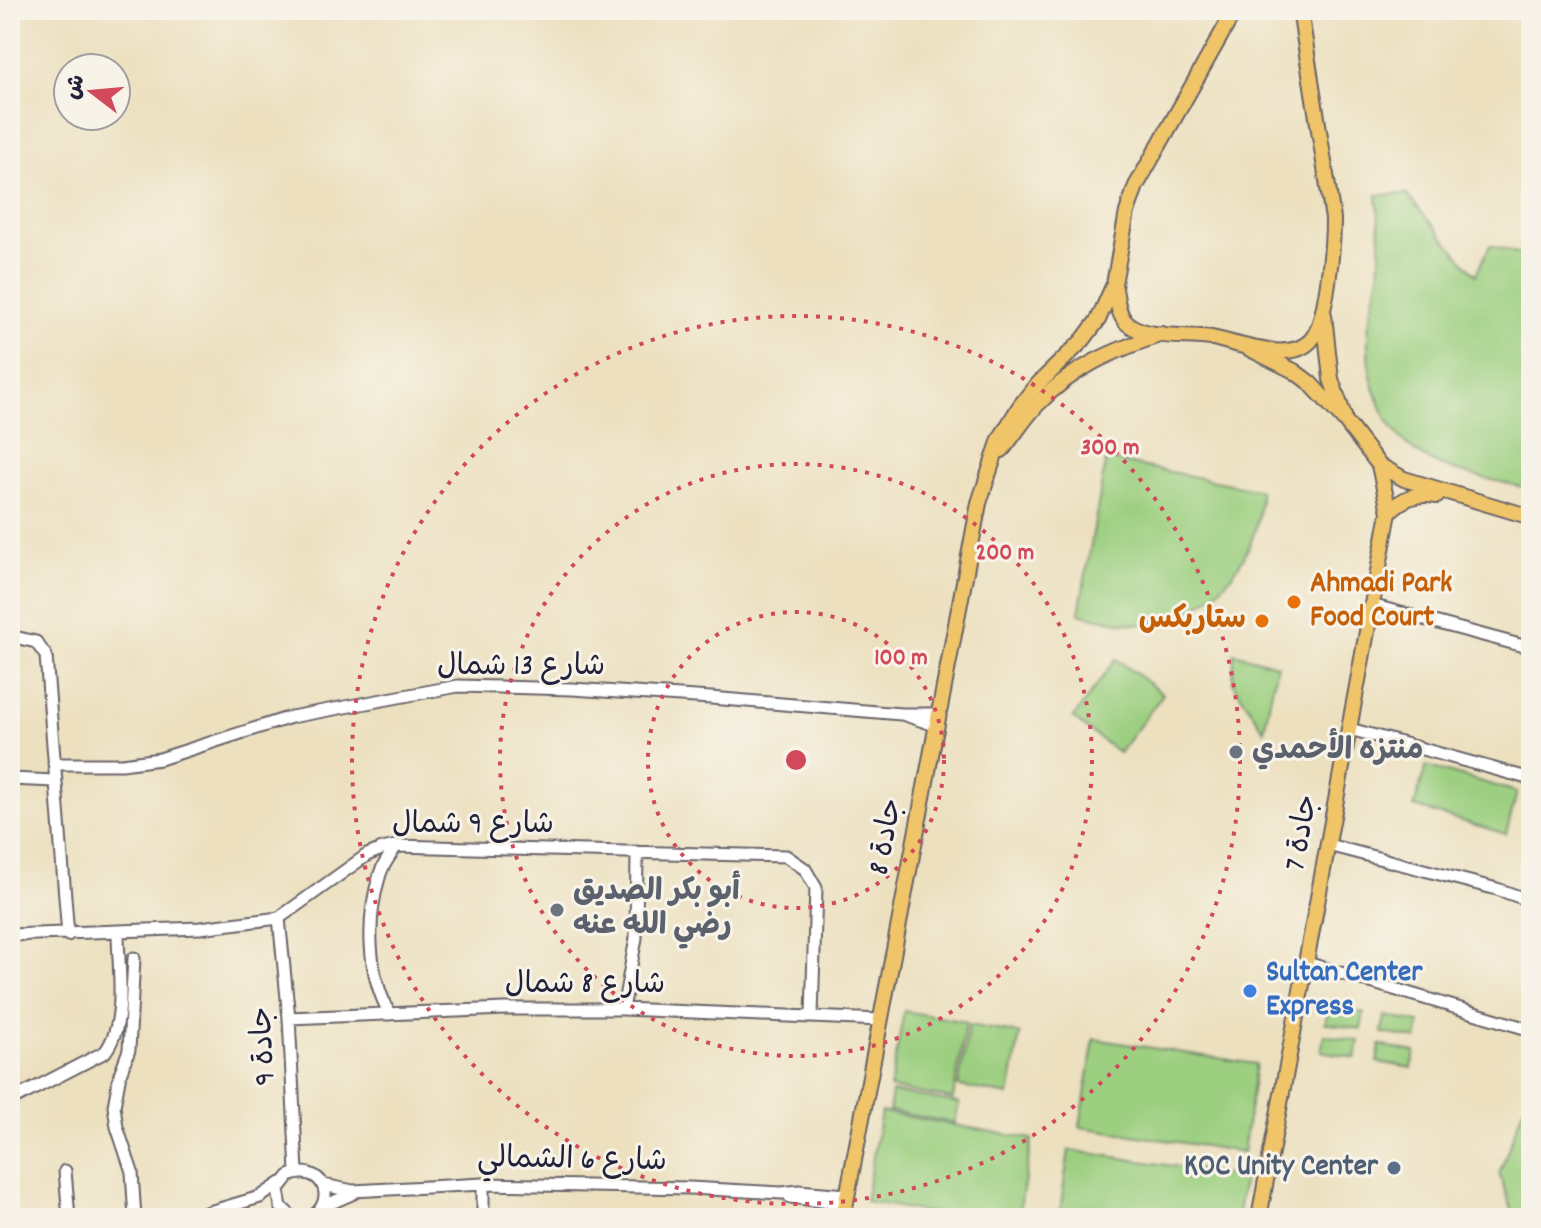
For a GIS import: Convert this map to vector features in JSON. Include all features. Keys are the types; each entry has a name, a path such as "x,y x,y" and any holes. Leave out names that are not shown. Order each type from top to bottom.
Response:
{"main road":[{"path":"1235,10 1139,177 1127,212 1114,284 1120,314 1125,323 1139,329 1212,338 1248,348 1285,351 1304,346 1312,339 1323,307 1333,219 1300,10"},
{"name":"جادة 8","path":"845,1206 936,720 989,466 1000,439 1020,406 1083,340 1098,320 1114,284"},
{"name":"جادة 7","path":"1323,307 1329,366 1345,421"},
{"name":"جادة 8","path":"989,466 1035,406 1056,386 1093,360 1163,334"},
{"name":"جادة 7","path":"1248,348 1294,371 1310,383 1345,421 1379,465 1389,512 1259,1218"},
{"path":"1379,465 1404,479 1531,517"},
{"path":"1389,512 1413,495 1427,494 1485,503"}],"street":[{"path":"1371,605 1531,648"},
{"path":"10,636 36,642 46,656 68,935"},
{"name":"شارع 13 شمال","path":"54,764 122,764 160,759 291,717 458,686 572,689 711,698 901,714 936,720"},
{"path":"1350,729 1531,779"},
{"path":"10,779 55,781"},
{"path":"1328,845 1497,889 1531,901"},
{"path":"390,1014 379,994 370,947 380,872 396,846"},
{"name":"شارع 9 شمال","path":"10,935 200,928 279,918 367,855 396,846 786,856 805,869 816,888 812,1015"},
{"path":"623,1009 636,938 637,852"},
{"name":"جادة 9","path":"279,918 289,1018 297,1172"},
{"path":"10,1101 105,1052 113,1042 119,1025 118,932"},
{"path":"134,958 129,1050 120,1074 114,1106 117,1127 132,1172 135,1218"},
{"path":"1307,963 1531,1030"},
{"name":"شارع 8 شمال","path":"289,1018 505,1009 623,1009 881,1020"},
{"path":"65,1171 69,1218"},
{"path":"189,1218 267,1194 297,1172"},
{"name":"شارع 6 الشمالي","path":"297,1172 312,1174 323,1185 343,1190 483,1184 782,1193 794,1190 845,1206"},
{"path":"282,1182 278,1199 281,1207 293,1218"},
{"path":"483,1184 483,1218"},
{"path":"310,1218 325,1200 323,1185"},
{"name":"شارع 6 الشمالي","path":"322,1207 362,1191"},
{"path":"238,1203 281,1207"}],"green space":[{"path":"1406,194 1476,275 1490,245 1531,257 1531,489 1467,474 1431,461 1399,436 1379,402 1369,363 1368,343 1380,263 1377,195"},
{"path":"1106,459 1260,490 1253,535 1245,555 1233,574 1200,604 1180,615 1148,624 1118,622 1079,613"},
{"path":"1234,653 1277,665 1264,730 1233,683"},
{"path":"1116,659 1163,694 1119,753 1073,718"},
{"path":"1426,766 1517,792 1506,834 1414,807"},
{"path":"1329,1006 1364,1013 1361,1029 1325,1023"},
{"path":"904,1011 966,1022 953,1099 890,1088"},
{"path":"1385,1016 1420,1023 1417,1039 1382,1033"},
{"path":"969,1025 1020,1034 1009,1095 958,1086"},
{"path":"1324,1035 1359,1041 1356,1058 1321,1051"},
{"path":"1094,1039 1256,1064 1243,1152 1080,1127"},
{"path":"1380,1045 1415,1052 1412,1068 1377,1062"},
{"path":"1531,1087 1531,1218 1515,1218 1499,1174"},
{"path":"892,1092 959,1103 955,1123 889,1111"},
{"path":"881,1112 1032,1139 1018,1218 958,1218 865,1201"},
{"path":"1069,1150 1244,1177 1237,1218 1059,1218"}],"place":[{"name":"Ahmadi Park Food Court","path":"1294,602"},
{"name":"ستاربكس","path":"1262,621"},
{"name":"منتزه الأحمدي","path":"1236,752"},
{"name":"أبو بكر الصديق رضي الله عنه","path":"557,910"},
{"name":"Sultan Center Express","path":"1250,991"},
{"name":"KOC Unity Center","path":"1394,1168"}]}
